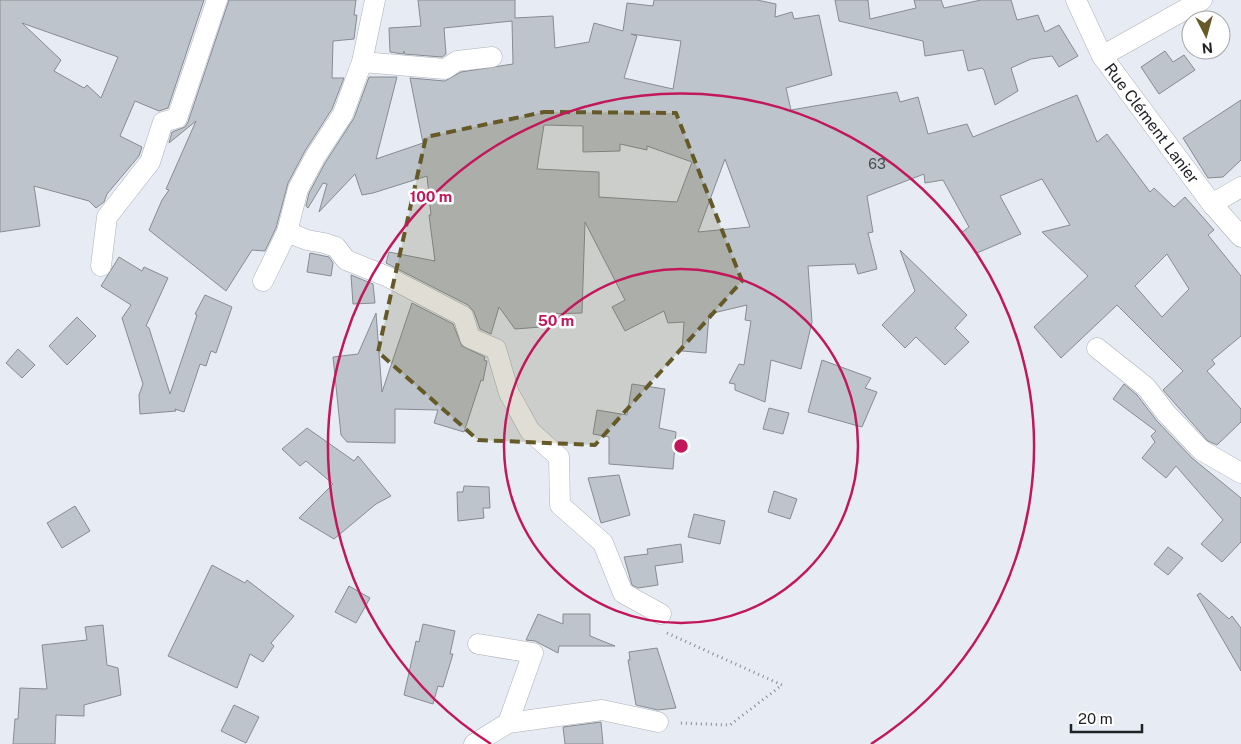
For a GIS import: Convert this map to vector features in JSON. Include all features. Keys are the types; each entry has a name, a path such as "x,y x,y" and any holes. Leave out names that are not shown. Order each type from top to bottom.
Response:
{"street":[{"path":"101,266 107,217 150,162 163,122 176,118 217,0"},
{"path":"263,281 287,232 298,189 343,114 362,62 375,0"},
{"name":"Rue Clément Lanier","path":"1076,0 1102,56 1212,204 1241,237"},
{"path":"1102,56 1202,0"},
{"path":"362,62 445,69 457,61 492,57"},
{"path":"1212,204 1241,187"},
{"path":"287,232 307,240 324,242 336,247 346,260 386,276 463,316 470,338 496,349 509,393 530,431 559,457 560,505 603,543 623,593 661,614"},
{"path":"1097,348 1146,387 1166,413 1201,450 1241,473"},
{"path":"478,644 533,653 508,723"},
{"path":"474,744 508,723 602,710 658,722"}],"path":[{"path":"658,722 730,725 782,685 667,635 661,614"}],"highlighted area":[{"path":"544,112 676,113 742,281 595,445 478,440 378,352 426,137"}],"building":[{"path":"0,0 204,0 168,108 159,111 135,101 120,136 142,147 139,156 107,194 104,202 96,208 89,201 34,186 40,226 0,232","holes":["22,23 118,57 101,98 87,85 84,88 54,71 61,60"]},
{"path":"229,0 356,0 354,15 357,15 354,39 333,41 332,78 344,78 332,109 305,151 288,183 276,228 265,251 252,250 226,291 149,230 162,200 169,190 166,189 196,121 169,143 172,132 185,127 188,122"},
{"path":"418,0 515,0 515,18 553,16 555,48 589,42 594,23 623,31 627,3 653,6 654,0 757,0 776,4 775,17 792,12 794,19 819,15 832,75 786,88 791,110 897,92 900,102 918,97 928,134 967,124 973,137 1077,95 1097,142 1107,134 1150,192 1154,188 1174,207 1185,197 1214,230 1208,235 1241,276 1241,336 1212,360 1215,364 1207,371 1241,409 1241,422 1217,445 1208,441 1163,390 1183,371 1117,305 1061,358 1034,327 1088,276 1042,232 1070,225 1042,179 1000,196 1021,234 977,253 961,233 969,227 943,180 925,183 924,174 867,196 873,232 868,233 877,269 858,274 855,264 808,266 812,322 801,369 771,360 765,402 735,390 735,384 729,383 739,364 744,365 751,321 745,320 747,305 709,314 706,353 682,351 684,322 668,323 664,311 625,331 612,307 625,300 585,222 582,313 540,314 541,327 515,329 499,307 491,334 480,329 474,312 468,305 386,263 389,252 435,261 429,215 431,215 427,176 362,195 355,174 319,212 327,184 323,183 308,208 306,206 309,193 325,163 354,118 369,77 397,77 376,159 423,143 410,78 445,81 461,72 513,64 512,21 444,28 446,54 442,57 404,54 404,51 403,54 390,52 389,28 421,26","holes":["631,34 681,41 673,89 624,78 637,36","544,125 583,126 583,152 620,151 620,144 647,150 647,146 692,162 677,202 599,197 599,172 537,169","725,159 750,227 698,232","1167,254 1189,289 1162,317 1135,286"]},
{"path":"835,0 868,0 870,19 916,8 914,0 941,0 944,8 981,0 1011,0 1017,20 1038,15 1045,32 1059,25 1078,56 1059,67 1052,56 1031,59 1011,68 1018,91 995,105 984,70 982,68 968,71 963,50 925,56 923,41 839,21"},
{"path":"1165,51 1173,62 1181,57 1181,60 1188,60 1195,70 1159,94 1141,67"},
{"path":"1241,100 1241,160 1223,177 1208,178 1183,138"},
{"path":"900,250 967,315 955,328 969,342 945,365 916,337 905,348 882,325 915,291"},
{"path":"310,253 329,257 333,263 331,276 307,272"},
{"path":"119,257 142,271 144,267 168,278 146,326 149,328 170,394 197,315 195,314 205,295 232,307 216,353 211,351 206,366 200,364 184,412 175,409 176,411 140,414 139,395 143,384 122,318 131,305 101,286"},
{"path":"351,275 373,284 375,303 353,304"},
{"path":"412,303 453,324 462,346 485,357 484,360 487,361 483,381 481,380 464,432 434,423 438,410 395,409 395,443 347,442 341,435 333,357 358,354 376,313 382,392"},
{"path":"77,317 96,336 67,365 49,346"},
{"path":"18,349 35,365 22,378 6,363"},
{"path":"822,360 871,378 865,388 877,392 862,427 808,412"},
{"path":"632,384 665,389 659,428 676,432 673,469 609,464 609,437 593,434 597,410 627,415"},
{"path":"1124,384 1137,395 1157,421 1192,458 1241,498 1241,542 1222,562 1201,544 1223,520 1176,466 1166,478 1142,458 1155,442 1151,436 1156,431 1113,399"},
{"path":"769,408 789,413 783,434 763,429"},
{"path":"307,428 354,461 358,456 391,496 376,504 334,539 299,518 333,484 306,461 300,466 282,449"},
{"path":"619,475 630,515 601,523 588,478"},
{"path":"464,486 489,487 490,508 483,508 484,518 458,521 457,492 463,492"},
{"path":"774,491 797,499 790,519 768,512"},
{"path":"75,506 90,531 62,548 47,523"},
{"path":"694,514 725,521 720,544 688,537"},
{"path":"681,544 683,562 655,566 658,585 638,588 632,585 624,557 648,554 647,549"},
{"path":"1168,547 1183,558 1168,575 1154,564"},
{"path":"212,565 245,583 247,580 294,616 271,643 274,646 263,662 250,654 237,688 168,656"},
{"path":"349,586 370,598 356,623 335,612"},
{"path":"1200,593 1229,619 1232,616 1241,628 1241,671 1197,595"},
{"path":"538,614 563,624 563,614 590,614 590,636 615,646 559,646 558,653 535,641 526,640"},
{"path":"423,624 455,631 450,654 453,654 443,687 438,686 433,704 404,695 416,641 419,642"},
{"path":"103,625 107,665 118,668 121,695 84,705 84,716 56,715 55,744 13,744 15,719 18,719 20,688 47,689 42,645 87,640 85,627"},
{"path":"657,648 676,708 658,710 636,705 628,660 630,660 629,652"},
{"path":"234,705 259,717 246,743 221,731"},
{"path":"601,722 603,744 565,744 563,727"}]}
